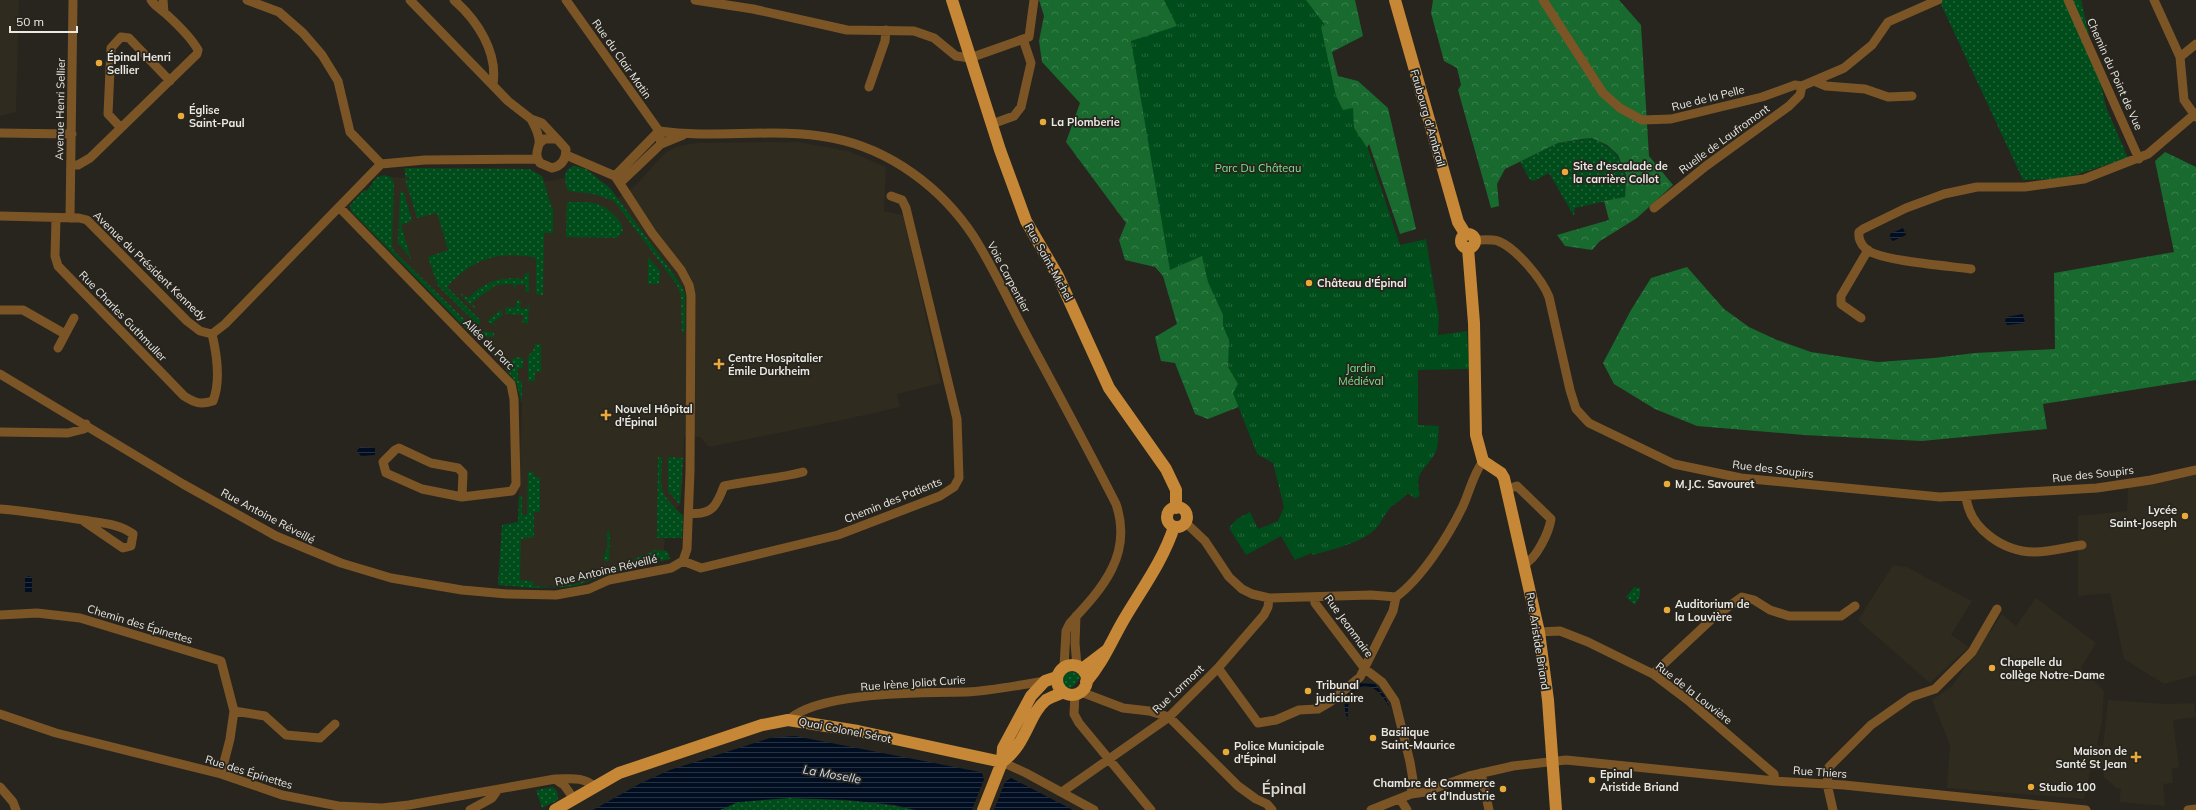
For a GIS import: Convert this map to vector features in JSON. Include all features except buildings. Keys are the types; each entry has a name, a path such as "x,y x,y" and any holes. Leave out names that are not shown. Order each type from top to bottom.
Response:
{"main road":[{"name":"Rue Saint-Michel","path":"952,0 992,124 1026,221 1058,276 1109,388 1166,469 1176,490 1176,508 1170,510 1167,516 1168,521 1180,524"},
{"name":"Faubourg d'Ambrail","path":"1395,0 1458,222 1470,241 1474,323 1476,435 1484,461"},
{"name":"Rue Aristide Briand","path":"1484,461 1501,473 1507,488 1539,632 1548,700 1556,810"},
{"path":"1002,762 1013,754 1046,700 1079,691 1099,668 1107,650 1180,524"},
{"path":"983,810 1002,762 1003,748 1031,696 1045,681 1060,672 1079,667 1107,650"},
{"path":"1079,667 1086,674 1079,691"},
{"path":"1060,672 1058,686 1079,691"},
{"name":"Quai Colonel Sérot","path":"556,810 619,773 762,725 788,720 858,731 1002,762"}],"street":[{"name":"Avenue Henri Sellier","path":"70,218 73,0"},
{"path":"71,164 78,164 90,158 197,54 198,50 195,43 164,12 157,8 151,0"},
{"path":"163,0 164,12"},
{"path":"247,0 279,12 303,33 322,55 338,81 350,132 381,164 425,160 537,159"},
{"path":"410,0 508,101 531,119 542,123 557,139 564,144 566,155 561,164 552,168 543,166 537,159 537,148 539,144 544,139 557,139"},
{"path":"454,0 478,28 491,52 495,70 493,84"},
{"name":"Rue du Clair Matin","path":"566,0 659,131"},
{"path":"695,0 753,9 847,30 914,31 934,38 956,56 970,58 1029,37 1034,0"},
{"name":"Rue de la Pelle","path":"1543,0 1603,93 1620,108 1642,120 1672,119 1762,97 1794,84 1802,86 1844,68 1872,45 1888,22 1938,0"},
{"name":"Chemin du Point de Vue","path":"2068,0 2139,159"},
{"path":"1971,269 1897,258 1868,250 1861,243 1859,237 1860,232 1863,229 1906,208 1944,194 1977,186 2025,187 2084,179 2139,159 2195,115 2184,100 2180,57 2154,0"},
{"path":"869,87 885,41 886,30"},
{"path":"121,128 108,114 111,48 114,44 122,37 129,38 170,81"},
{"path":"992,124 1014,116 1021,107 1031,63 1023,39"},
{"path":"2180,57 2196,44"},
{"path":"1814,81 1826,86 1865,89 1888,97 1912,96"},
{"name":"Ruelle de Laufromont","path":"1654,208 1706,166 1789,106 1800,95 1802,86"},
{"path":"531,119 536,128 539,144"},
{"path":"659,131 661,144"},
{"path":"617,180 659,131"},
{"name":"Voie Carpentier","path":"659,131 684,135 798,132 834,138 891,159 924,181 951,207 974,238 1116,504 1122,526 1120,549 1112,570 1070,623 1066,631 1060,672"},
{"path":"0,134 72,134"},
{"name":"Voie Carpentier","path":"617,180 661,144 684,135"},
{"path":"566,155 617,180 652,233 681,270 691,295 689,513 687,549 683,561"},
{"name":"Avenue du Président Kennedy","path":"212,334 230,318 381,164"},
{"name":"Chemin des Patients","path":"683,561 701,568 838,535 940,496 954,487 959,478 960,468 957,419 906,208 902,200 891,196"},
{"name":"Allée du Parc","path":"338,207 511,384 514,398 515,488 512,491 462,497 422,489 386,473 383,462 399,448 431,463 458,468 463,473 462,497"},
{"name":"Avenue du Président Kennedy","path":"0,216 70,218 87,220 187,321 200,331 212,334"},
{"name":"Rue Charles Guthmuller","path":"56,218 55,256 58,266 189,399 196,403 204,404 213,401"},
{"name":"Rue des Soupirs","path":"1470,241 1497,241 1504,245 1522,259 1543,284 1549,296 1570,390 1576,409 1589,423 1674,464 1737,478 1940,498 2097,488 2151,480 2196,470"},
{"path":"1861,318 1841,304 1841,296 1868,250"},
{"path":"0,310 22,310 65,334"},
{"path":"58,348 74,318"},
{"name":"Avenue du Président Kennedy","path":"212,334 217,357 217,391 213,401"},
{"name":"Rue Antoine Réveillé","path":"0,374 86,424 183,484 276,536 335,561 391,578 462,590 507,594 556,595 589,589 609,580 671,568 683,561"},
{"path":"0,432 68,433 84,429 86,424"},
{"path":"1218,668 1258,723 1276,720 1290,713 1318,709 1330,702 1360,677 1393,611 1396,597 1412,583 1454,525 1475,472 1484,461"},
{"path":"689,513 708,511 718,504 724,486 748,480 779,478 803,472"},
{"path":"1507,488 1517,486 1551,519 1536,556 1530,562 1524,564"},
{"path":"1966,496 1970,513 1977,524 2004,545 2036,552 2082,545"},
{"path":"0,509 54,514 82,520 107,523 127,530 133,534 131,546 123,548 82,520"},
{"path":"1180,524 1205,541 1226,573 1242,589 1252,594 1269,598 1371,595 1396,597"},
{"name":"Rue Jeanmaire","path":"1314,597 1315,603 1365,669 1382,682 1399,709 1413,780 1411,794"},
{"path":"1653,674 1714,618 1742,597 1754,600 1770,610 1789,616 1841,616 1855,606"},
{"name":"Rue Lormont","path":"1062,792 1169,717 1218,668 1264,615 1269,598"},
{"path":"1833,810 1828,784 1829,768 1871,725 1911,697 1935,689 1972,652 1998,609"},
{"name":"Chemin des Épinettes","path":"0,615 37,613 80,618 162,644 218,659 223,665 226,686 234,711 230,739 221,774"},
{"path":"1076,616 1075,643 1079,667"},
{"name":"Rue de la Louvière","path":"1539,632 1560,631 1588,642 1653,674 1690,702 1774,774 1775,781"},
{"name":"Rue Irène Joliot Curie","path":"788,720 796,713 817,704 900,694 967,692 1045,681"},
{"path":"1151,810 1081,725 1074,714 1079,691 1123,708 1143,710 1169,717 1238,786 1256,799 1267,804 1272,810"},
{"path":"234,711 265,716 286,735 320,738 335,724"},
{"name":"Rue des Épinettes","path":"0,714 56,733 221,774 282,795 338,806 382,808 497,791 555,779 577,778 588,781 594,787"},
{"name":"Rue Thiers","path":"1371,810 1411,794 1425,792 1481,773 1553,761 1775,781 1828,784 2086,810"},
{"name":"Quai Colonel Sérot","path":"1002,762 1094,810"},
{"path":"1481,773 1489,810"},
{"path":"555,779 564,785 574,800"},
{"path":"0,787 13,802 16,810"},
{"path":"470,810 492,798 497,791"},
{"path":"1400,798 1407,810"},
{"path":"2188,810 2196,809"}],"shaded area":[{"path":"0,0 19,0 16,112 0,116"},
{"name":"Centre Hospitalier Émile Durkheim","path":"798,142 848,151 886,167 884,211 902,215 904,219 941,383 897,394 900,407 852,418 709,447 700,437 684,437 683,480 680,505 676,509 683,516 682,538 665,538 664,550 669,553 670,559 660,561 660,558 653,558 654,562 624,563 588,580 561,586 536,586 534,588 498,585 502,525 518,522 522,403 520,390 516,382 486,348 486,336 473,336 353,214 350,209 351,205 381,176 405,178 404,168 529,169 542,176 545,182 564,178 569,168 580,167 600,180 614,201 634,187 665,153 676,147 696,143"},
{"path":"2196,466 2196,675 2164,684 2124,659 2110,593 2078,596 2078,516 2127,511 2128,488"},
{"path":"1893,565 1906,567 1972,601 1951,635 1969,647 1930,683 1858,620"},
{"path":"2036,598 2096,643 2081,668 2104,691 2102,722 2097,745 2103,746 2108,700 2167,704 2194,703 2196,717 2173,720 2179,767 2172,769 2173,783 2163,784 2165,806 2119,802 2121,789 2116,788 2104,777 2101,770 2091,769 2084,799 1947,788 1950,745 1932,700 1952,686 2002,614 2016,626"}],"green space":[{"path":"1039,0 1355,0 1363,36 1332,52 1338,76 1358,81 1388,108 1416,229 1400,234 1369,144 1362,158 1279,391 1208,419 1195,414 1175,363 1161,361 1155,337 1177,324 1163,276 1155,267 1125,260 1119,240 1126,223 1066,142 1080,103 1042,62 1039,41 1044,16"},
{"name":"Parc Du Château","path":"1164,0 1306,0 1325,25 1321,27 1336,96 1343,110 1353,108 1354,128 1368,149 1400,245 1426,239 1439,317 1438,335 1467,331 1469,369 1418,370 1418,425 1439,426 1436,451 1422,471 1418,480 1420,494 1418,497 1414,498 1408,493 1391,507 1377,527 1365,537 1343,546 1313,555 1312,553 1295,560 1281,536 1246,555 1229,528 1237,519 1250,512 1258,529 1278,521 1284,507 1273,463 1257,454 1233,393 1238,384 1228,367 1229,340 1223,326 1223,315 1208,282 1202,256 1170,270 1131,41 1177,26"},
{"path":"1433,0 1619,0 1641,25 1649,156 1673,185 1637,218 1600,241 1592,250 1565,246 1557,235 1609,220 1604,201 1625,197 1626,175 1618,155 1607,145 1592,138 1582,139 1558,143 1505,169 1497,184 1499,206 1491,208 1458,90 1461,85 1457,68 1444,61 1431,13"},
{"path":"1939,0 2081,0 2106,107 2128,158 2063,179 2023,180"},
{"path":"1592,138 1610,149 1616,154 1620,161 1625,176 1625,197 1575,208 1574,216 1549,173 1534,181 1530,180 1520,162 1558,143"},
{"path":"2165,152 2196,167 2196,380 2043,404 2047,429 1922,441 1804,435 1697,426 1655,409 1614,384 1603,363 1631,310 1651,278 1687,267 1724,309 1749,327 1777,340 1811,352 1878,362 1975,353 2055,349 2054,273 2174,252 2155,161"},
{"path":"575,166 586,169 610,188 679,282 685,294 685,331 682,334 681,296 677,285 614,201 594,194 568,191 565,176 568,170"},
{"path":"405,168 529,169 542,176 553,208 553,233 544,233 543,295 536,294 536,258 510,255 498,256 476,263 456,277 447,287 480,320 480,324 477,324 438,286 428,257 448,250 437,213 417,218 405,179 410,180 410,178 405,177"},
{"path":"384,175 391,177 394,183 392,245 394,251 475,330 494,333 494,337 473,336 351,211 350,205 364,190 367,191 376,178"},
{"path":"400,191 404,193 412,221 401,225 411,259 398,243"},
{"path":"567,202 589,202 606,208 620,222 623,231 622,233 616,238 566,237"},
{"path":"648,257 660,271 659,284 648,284"},
{"path":"525,273 529,273 529,292 525,292 526,285 516,284 515,290 513,284 496,285 471,303 476,308 475,309 461,295 462,294 468,298 474,292 487,284 500,279 524,279"},
{"path":"517,300 521,301 520,308 526,309 529,304 527,324 522,322 524,315 506,314 505,308 516,307"},
{"path":"501,310 503,315 493,322 498,327 487,321"},
{"path":"535,344 541,344 541,372 535,372 535,381 528,381 528,356 533,351"},
{"name":"Jardin Médiéval","path":"1375,355 1377,395 1328,380 1334,374 1340,372 1340,364"},
{"path":"520,357 523,359 523,368 518,368 518,381 522,381 522,403 516,382 505,368 514,358"},
{"path":"658,457 662,457 662,490 669,501 683,516 682,538 657,538"},
{"path":"668,457 683,458 680,505 668,491"},
{"path":"528,472 534,472 534,477 540,477 540,512 534,512 534,537 521,539 520,580 533,581 533,586 552,587 574,584 588,580 655,550 667,551 670,559 660,561 660,558 653,558 654,562 649,565 618,570 578,585 566,587 534,588 498,585 502,525 518,522 519,496 522,496 522,515 527,515"},
{"path":"607,531 610,531 609,561 605,561 603,558 607,549"},
{"path":"1634,587 1640,588 1640,595 1635,605 1626,597"},
{"path":"1070,671 1079,674 1080,677 1075,685 1068,688 1062,685 1061,679"},
{"path":"553,787 557,791 558,800 542,808 536,790"},
{"path":"789,798 868,802 915,810 720,810 738,802"}],"water":[{"path":"1903,228 1906,235 1893,241 1890,238 1890,234"},
{"path":"2023,314 2025,323 2007,325 2005,322 2006,317"},
{"path":"360,447 375,448 375,455 361,456 357,451"},
{"path":"29,576 32,578 32,592 25,592 25,578"},
{"path":"1358,683 1375,684 1385,696 1390,709 1376,690 1368,687 1362,687 1355,691 1351,698 1348,708 1348,721 1345,709 1345,700 1349,692"},
{"name":"La Moselle","path":"795,736 1011,778 1073,810 915,810 895,805 847,800 789,798 738,802 720,810 593,810 641,783 670,770 770,738"}],"pier":[{"path":"981,771 1011,778 1005,782 994,810 972,810 984,779"}],"place":[{"name":"Épinal Henri Sellier","path":"99,63"},
{"name":"Église Saint-Paul","path":"181,116"},
{"name":"La Plomberie","path":"1043,122"},
{"name":"Site d'escalade de la carrière Collot","path":"1565,172"},
{"name":"Château d'Épinal","path":"1309,283"},
{"name":"Centre Hospitalier Émile Durkheim","path":"719,364"},
{"name":"Nouvel Hôpital d'Épinal","path":"606,415"},
{"name":"M.J.C. Savouret","path":"1667,484"},
{"name":"Lycée Saint-Joseph","path":"2185,516"},
{"name":"Auditorium de la Louvière","path":"1667,610"},
{"name":"Chapelle du collège Notre-Dame","path":"1992,668"},
{"name":"Tribunal judiciaire","path":"1308,691"},
{"name":"Basilique Saint-Maurice","path":"1373,738"},
{"name":"Police Municipale d'Épinal","path":"1226,752"},
{"name":"Maison de Santé St Jean","path":"2136,757"},
{"name":"Epinal Aristide Briand","path":"1592,780"},
{"name":"Studio 100","path":"2031,787"},
{"name":"Chambre de Commerce et d'Industrie","path":"1503,789"}],"district":[{"name":"Épinal","path":"1284,788"}]}
